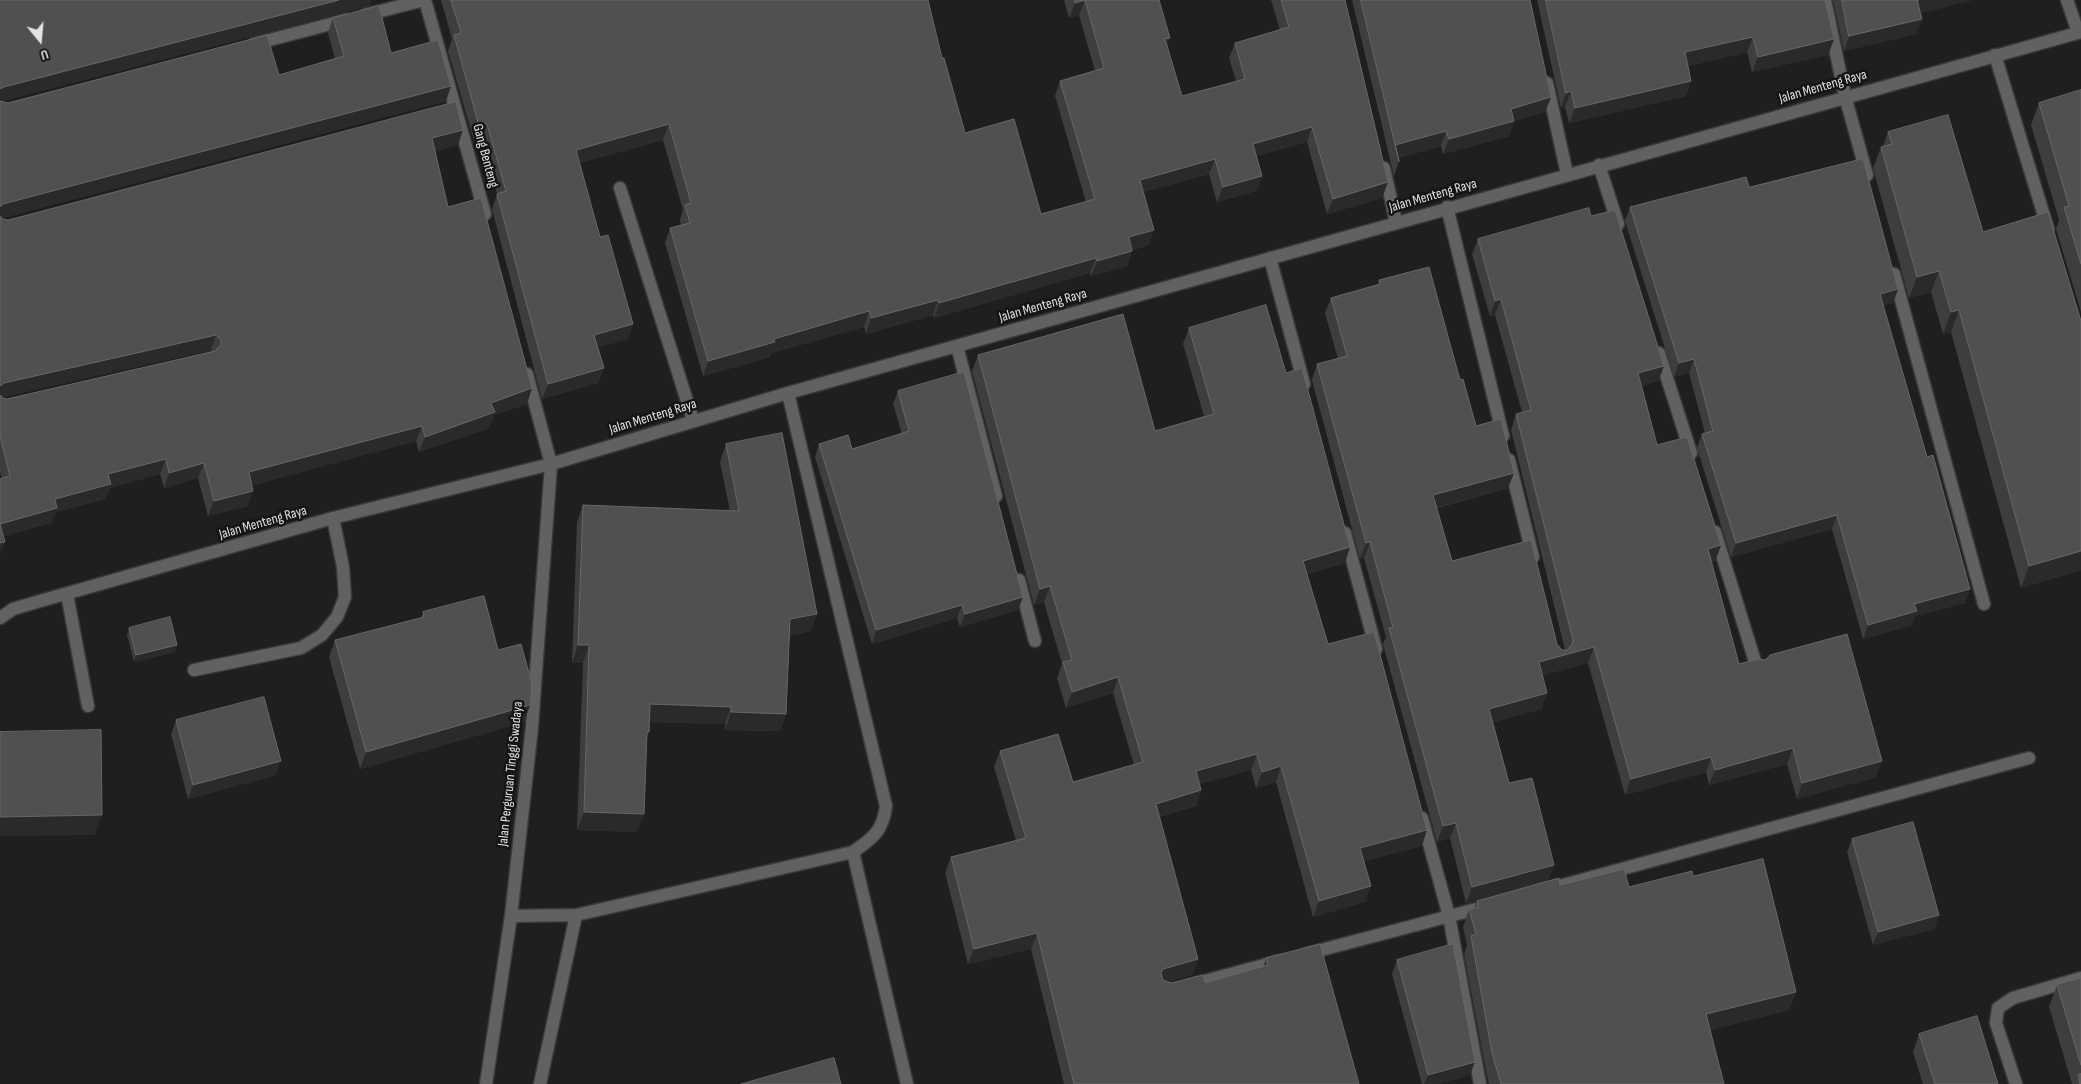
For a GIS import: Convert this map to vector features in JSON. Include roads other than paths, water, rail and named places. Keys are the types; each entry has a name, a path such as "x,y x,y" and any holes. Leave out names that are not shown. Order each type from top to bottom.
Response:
{"street":[{"path":"241,48 425,0"},
{"name":"Gang Benteng","path":"425,0 452,108 489,229"},
{"path":"1825,0 1845,96 1872,192"},
{"path":"2067,0 2080,32"},
{"name":"Jalan Menteng Raya","path":"0,618 13,609 333,518 551,464 788,393 1995,54 2080,32"},
{"path":"1995,54 2052,245"},
{"path":"1544,68 1568,174"},
{"path":"1380,154 1396,222"},
{"path":"1599,165 1623,240"},
{"path":"620,188 693,420"},
{"path":"1447,208 1537,572"},
{"path":"1270,258 1309,401"},
{"path":"1890,259 1984,604"},
{"path":"1655,343 1694,464"},
{"path":"957,346 1000,508"},
{"path":"524,361 551,464"},
{"path":"511,916 576,915 853,852 869,841 884,821 886,806 788,393"},
{"name":"Jalan Perguruan Tinggi Swadaya","path":"486,1084 511,916 532,727 551,464"},
{"path":"194,670 301,648 322,635 337,617 345,597 343,567 333,518"},
{"path":"1712,520 1757,668"},
{"path":"1343,525 1379,658"},
{"path":"1015,565 1035,641"},
{"path":"67,594 88,706"},
{"name":"Jalan Menteng Raya","path":"0,607 13,609"},
{"path":"1535,893 2030,758"},
{"path":"1418,802 1449,916 1480,1084"},
{"path":"853,852 907,1084"},
{"path":"1173,989 1497,903"},
{"path":"540,1084 576,915"},
{"path":"2016,1084 1996,1023 1998,1008 2013,998 2081,978"}]}
